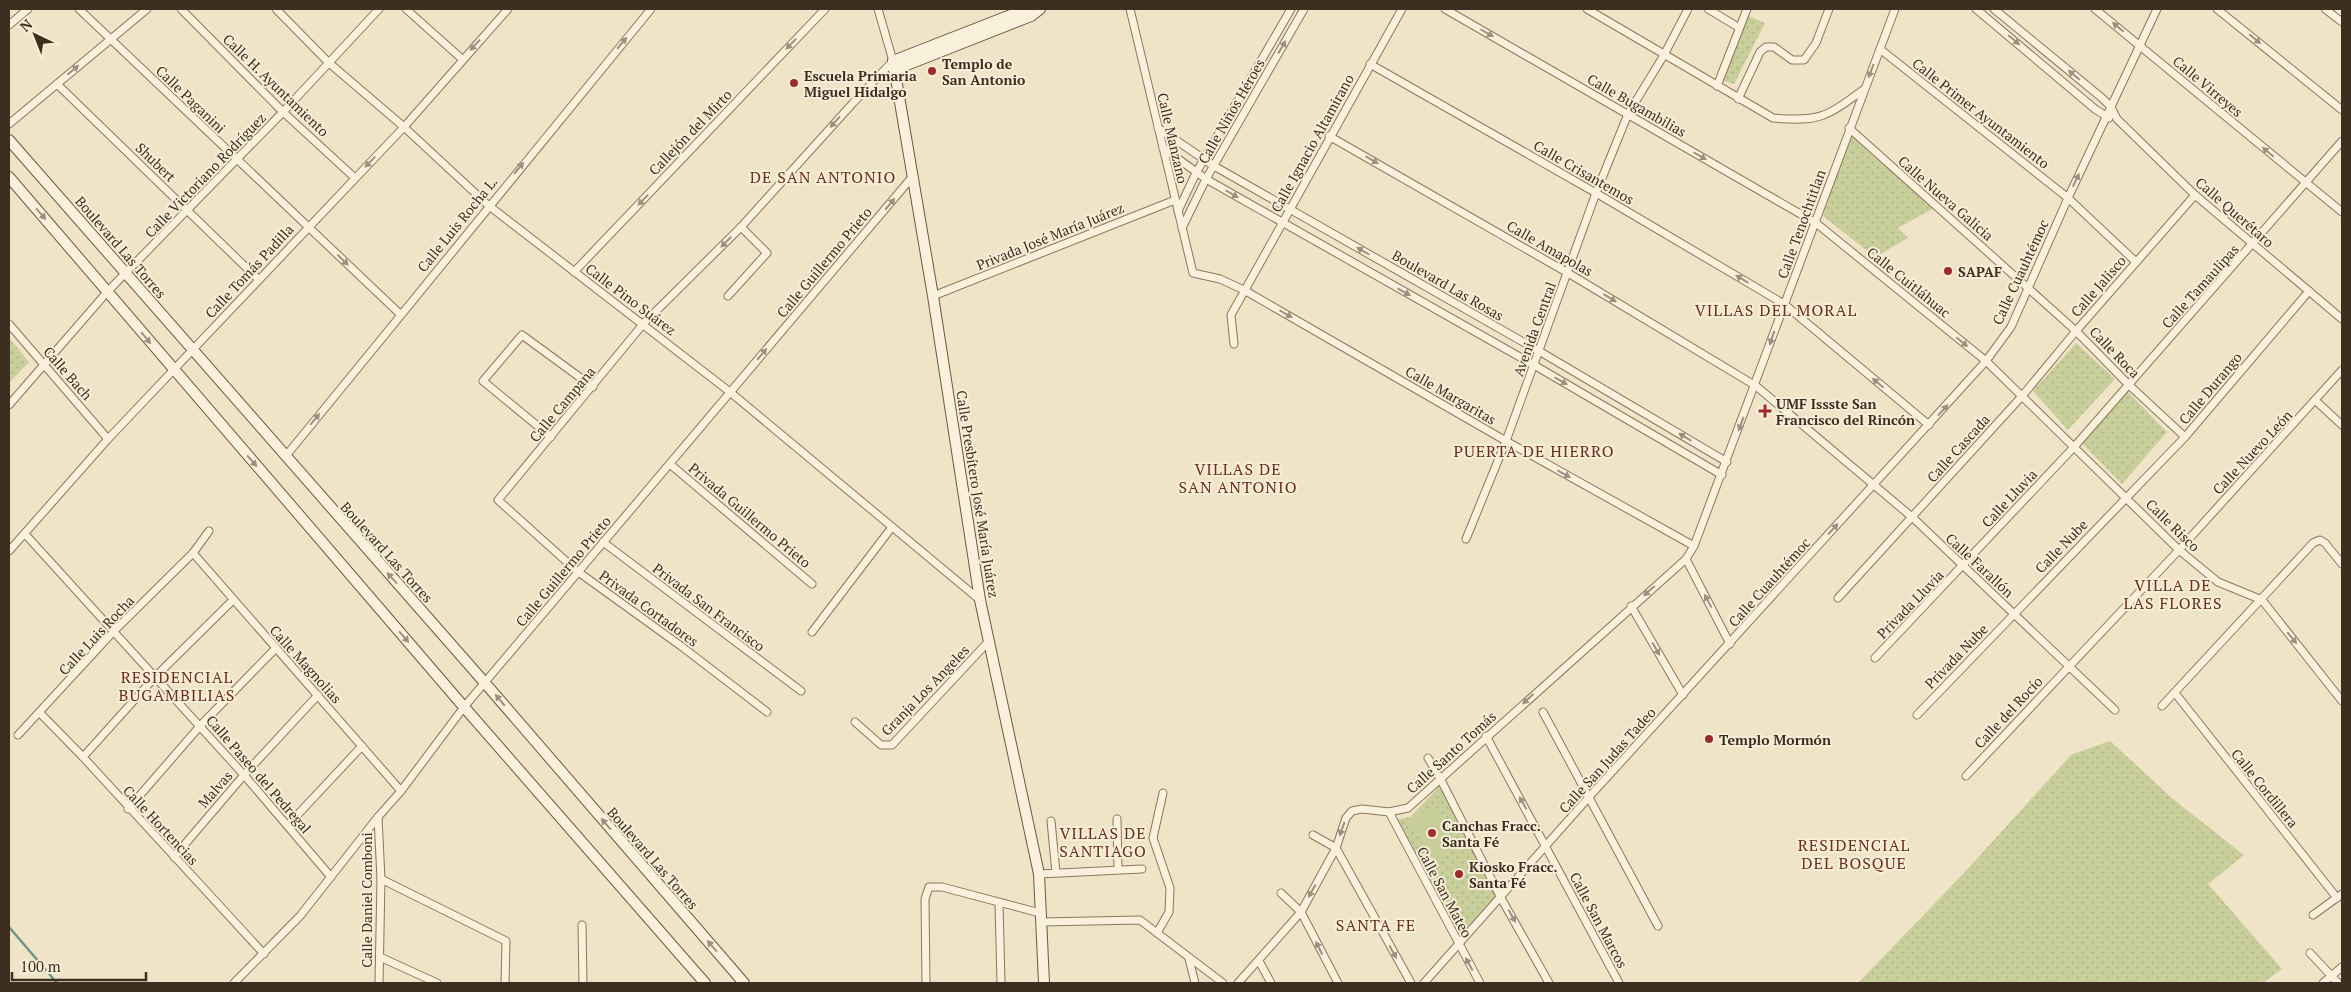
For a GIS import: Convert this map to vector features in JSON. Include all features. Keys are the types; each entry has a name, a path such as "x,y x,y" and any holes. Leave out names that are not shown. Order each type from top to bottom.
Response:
{"street":[{"path":"9,25 28,9"},
{"name":"Calle Paganini","path":"79,9 400,314"},
{"path":"9,124 147,9"},
{"name":"Calle H. Ayuntamiento","path":"181,9 283,112 355,178"},
{"name":"Calle Pino Suárez","path":"276,9 328,62 404,127 488,205 574,272 644,323 730,392 980,600"},
{"name":"Calle Victoriano Rodríguez","path":"9,405 108,292 283,112 379,9"},
{"path":"406,9 462,58"},
{"name":"Calle Tomás Padilla","path":"9,551 108,439 174,371 308,226 404,127 462,58 508,9"},
{"name":"Calle Luis Rocha L.","path":"285,457 488,205 650,9"},
{"name":"Callejón del Mirto","path":"574,272 825,9"},
{"name":"Calle Presbítero José María Juárez","path":"878,9 894,66 914,176 980,600 1039,874 1044,983"},
{"path":"894,66 1026,9"},
{"path":"894,66 1032,16 1040,9"},
{"name":"Calle Manzano","path":"1130,9 1193,273"},
{"name":"Calle Niños Héroes","path":"1178,211 1196,173 1291,9"},
{"name":"Calle Niños Héroes","path":"1182,228 1206,179 1304,9"},
{"name":"Calle Ignacio Altamirano","path":"1234,344 1231,315 1329,136 1402,9"},
{"name":"Calle Bugambilias","path":"1445,9 1816,223"},
{"path":"1586,9 1773,118 1803,121 1830,114 1863,90"},
{"name":"Avenida Central","path":"1466,539 1506,441 1596,193 1628,114 1688,9"},
{"path":"1708,9 1738,27"},
{"path":"1717,86 1738,27 1747,9"},
{"path":"1738,99 1760,52 1766,46 1774,46 1792,60 1804,60 1816,43 1829,9"},
{"name":"Calle Tenochtitlan","path":"1686,559 1694,546 1756,386 1784,304 1816,223 1848,128 1895,9"},
{"path":"1976,9 2106,117 2117,119"},
{"path":"1994,9 2111,107"},
{"name":"Calle Virreyes","path":"2095,9 2342,212"},
{"name":"Calle Cuauhtémoc","path":"1730,644 1874,484 1930,425 1986,361 2011,327 2068,198 2157,9"},
{"path":"2217,9 2342,110"},
{"path":"2325,9 2342,22"},
{"path":"2338,9 2342,12"},
{"name":"Calle Primer Ayuntamiento","path":"1880,48 2068,198 2136,262"},
{"name":"Calle Crisantemos","path":"1370,64 1596,193 1784,304 1930,425"},
{"name":"Calle Campana","path":"498,500 644,323 741,227 853,103 894,66"},
{"name":"Shubert","path":"57,84 258,279"},
{"name":"Calle Querétaro","path":"2111,107 2117,119 2195,195 2342,319"},
{"name":"Boulevard Las Rosas","path":"1158,128 1214,166 1539,351 1727,462"},
{"name":"Calle Nueva Galicia","path":"1848,128 2028,286"},
{"name":"Calle Amapolas","path":"1329,136 1568,273 1756,386 1874,484"},
{"name":"Boulevard Las Torres","path":"9,140 485,683 744,983"},
{"name":"Calle Tamaulipas","path":"2074,447 2253,245 2342,141"},
{"name":"Boulevard Las Rosas","path":"1163,148 1206,179 1534,365 1722,475"},
{"name":"Calle Guillermo Prieto","path":"234,983 300,916 378,817 401,791 464,707 577,571 671,465 730,392 914,176"},
{"path":"9,178 464,707 705,983"},
{"name":"Calle Jalisco","path":"2023,395 2076,331 2195,195"},
{"name":"Privada José María Juárez","path":"933,296 1175,200"},
{"name":"Calle Cuitláhuac","path":"1816,223 1986,361"},
{"path":"728,296 767,253 741,227"},
{"name":"Calle Margaritas","path":"1193,273 1220,279 1244,290 1506,441 1694,546"},
{"name":"Calle Roca","path":"2028,286 2185,437"},
{"name":"Calle Durango","path":"2126,496 2185,437 2309,291"},
{"name":"Calle Bach","path":"9,324 108,439"},
{"path":"551,437 483,381 522,335 593,387"},
{"name":"Calle Risco","path":"1986,361 2023,395 2179,550 2218,582 2262,600 2342,700"},
{"name":"Calle Nuevo León","path":"2069,665 2316,402 2342,370"},
{"name":"Calle Cascada","path":"1838,598 2023,395"},
{"path":"2316,402 2342,425"},
{"name":"Calle Lluvia","path":"1963,567 2074,447"},
{"name":"Privada Guillermo Prieto","path":"671,465 812,584"},
{"name":"Calle Farallón","path":"1874,484 1912,517 2115,710"},
{"name":"Calle Nube","path":"2013,614 2126,496"},
{"name":"Privada Cortadores","path":"498,500 577,571 681,646 767,712"},
{"path":"812,632 892,527"},
{"name":"Calle Luis Rocha","path":"18,734 40,714 114,631 193,553 209,531"},
{"name":"Calle Paseo del Pedregal","path":"26,534 156,676 288,825 331,877"},
{"path":"2162,706 2313,543 2320,540 2325,543 2342,564"},
{"name":"Privada San Francisco","path":"603,542 800,691"},
{"name":"Calle Magnolias","path":"193,553 401,791"},
{"path":"1686,559 1730,644"},
{"name":"Calle Santo Tomás","path":"1238,983 1301,912 1336,848 1346,818 1352,811 1362,808 1389,812 1408,808 1631,606 1686,559"},
{"name":"Privada Lluvia","path":"1875,658 1963,567"},
{"path":"83,757 156,676 233,600"},
{"path":"1631,606 1683,695"},
{"name":"Privada Nube","path":"1917,715 2013,614"},
{"name":"Granja Los Angeles","path":"855,722 881,745 892,745 988,642"},
{"name":"Calle San Judas Tadeo","path":"1424,983 1589,797 1730,644"},
{"path":"128,809 200,726 276,648"},
{"name":"Calle del Rocío","path":"1966,776 2069,665"},
{"name":"Calle Cordillera","path":"2175,693 2340,896"},
{"name":"Malvas","path":"174,858 244,775 318,695"},
{"path":"1543,712 1658,926"},
{"name":"Calle Hortencias","path":"40,714 83,757 128,809 264,954"},
{"name":"Calle San Marcos","path":"1486,736 1619,983"},
{"path":"288,825 362,746"},
{"path":"1428,758 1501,898 1549,983"},
{"path":"1157,933 1169,912 1170,888 1153,838 1163,793"},
{"name":"Calle San Mateo","path":"1389,812 1480,983"},
{"name":"Calle Daniel Comboni","path":"378,817 381,878 379,983"},
{"path":"1117,819 1118,869"},
{"path":"1051,821 1056,873"},
{"path":"1313,836 1336,848 1410,983"},
{"path":"1039,874 1142,869"},
{"path":"381,878 506,941 505,983"},
{"path":"926,983 925,899 929,887 942,888 999,903 1041,918 1140,920 1223,983"},
{"path":"1282,893 1301,912 1338,983"},
{"path":"2312,915 2340,896"},
{"path":"999,903 1001,983"},
{"path":"582,925 583,983"},
{"path":"2310,953 2338,983"},
{"path":"380,957 437,983"},
{"path":"1189,958 1195,983"},
{"path":"1259,961 1271,983"},
{"path":"2324,983 2342,967"}],"green space":[{"path":"1746,15 1765,23 1734,84 1721,80"},
{"path":"1850,133 1934,208 1898,228 1908,238 1875,257 1823,216"},
{"path":"9,338 29,362 9,383"},
{"path":"2076,343 2115,379 2068,430 2033,391"},
{"path":"2126,390 2167,432 2122,484 2081,442"},
{"path":"2110,741 2173,799 2244,855 2208,884 2282,969 2263,983 1858,983 1963,874 2071,755"},
{"path":"1440,786 1497,896 1459,936 1395,820 1410,817"},
{"name":"Canchas Fracc. Santa Fé","path":"1433,807 1455,847 1432,860 1409,820"}],"waterway":[{"path":"9,927 57,983"}],"place":[{"name":"Templo de San Antonio","path":"932,71"},
{"name":"Escuela Primaria Miguel Hidalgo","path":"794,83"},
{"name":"SAPAF","path":"1948,271"},
{"name":"UMF Issste San Francisco del Rincón","path":"1765,411"},
{"name":"Templo Mormón","path":"1709,739"},
{"name":"Canchas Fracc. Santa Fé","path":"1432,833"},
{"name":"Kiosko Fracc. Santa Fé","path":"1459,874"}],"district":[{"name":"DE SAN ANTONIO","path":"823,177"},
{"name":"VILLAS DEL MORAL","path":"1776,310"},
{"name":"PUERTA DE HIERRO","path":"1534,451"},
{"name":"VILLAS DE SAN ANTONIO","path":"1238,478"},
{"name":"VILLA DE LAS FLORES","path":"2173,594"},
{"name":"RESIDENCIAL BUGAMBILIAS","path":"177,686"},
{"name":"VILLAS DE SANTIAGO","path":"1103,842"},
{"name":"RESIDENCIAL DEL BOSQUE","path":"1854,854"},
{"name":"SANTA FE","path":"1376,925"}]}
